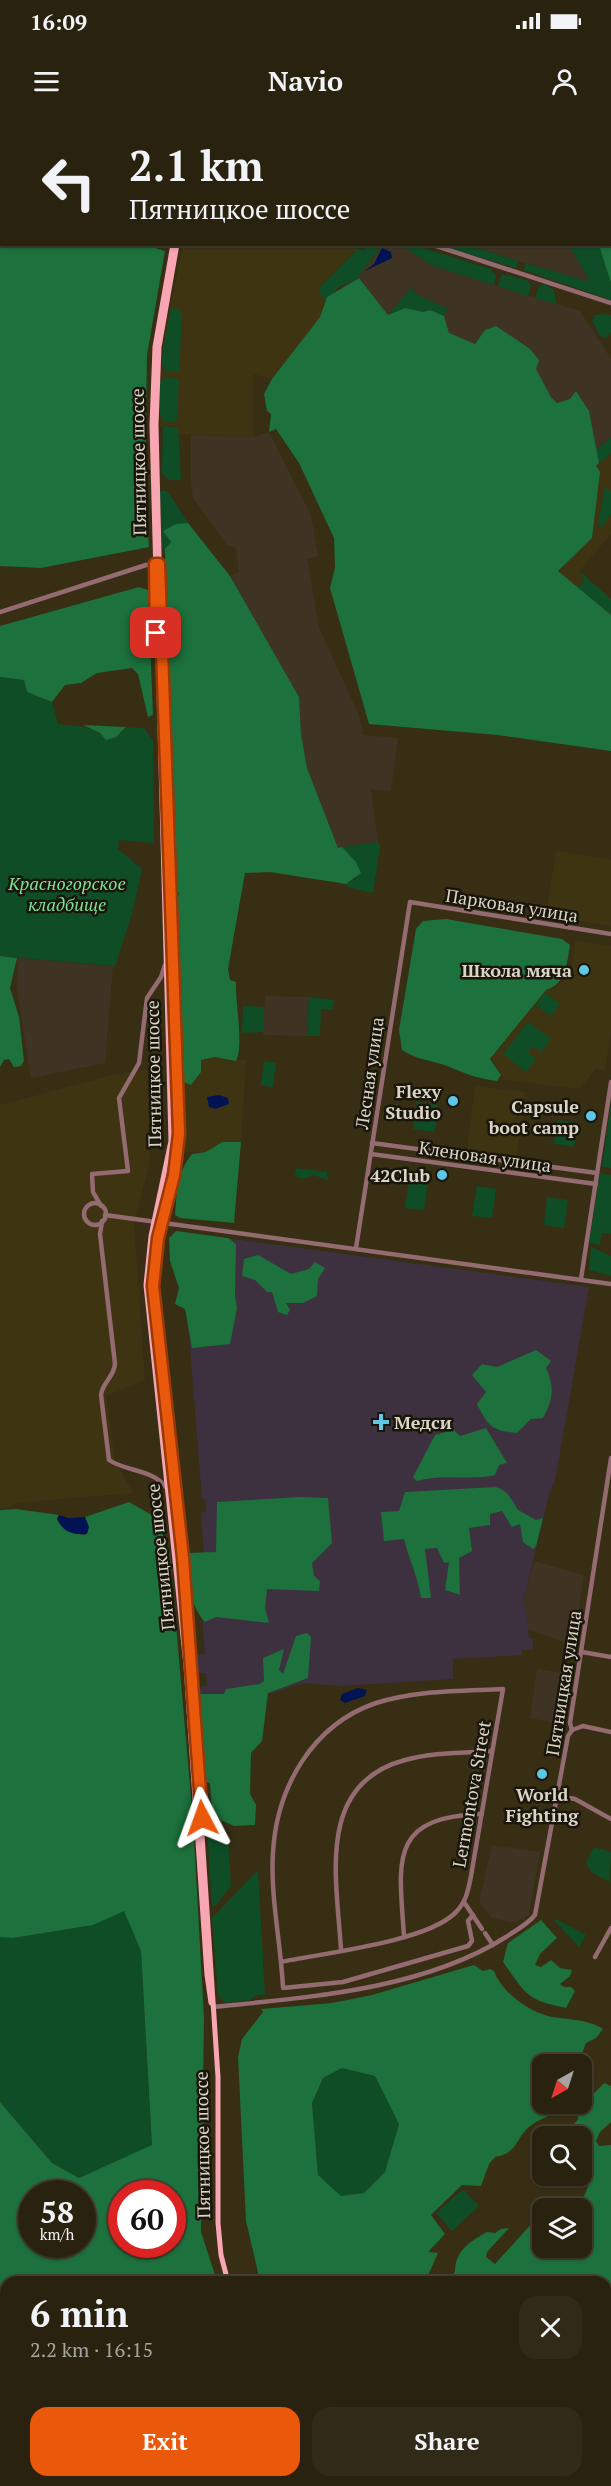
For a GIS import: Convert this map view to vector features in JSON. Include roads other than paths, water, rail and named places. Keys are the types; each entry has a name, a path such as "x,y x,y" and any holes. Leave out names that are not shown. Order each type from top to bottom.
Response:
{"main road":[{"name":"Пятницкое шоссе","path":"175,246 153,361 171,1142 154,1220 146,1285 186,1665 207,1975 213,2007"},
{"name":"Пятницкое шоссе","path":"157,564 179,1134 174,1175 162,1221 153,1286 188,1623 206,1875 219,2109 218,2223 221,2255 226,2276"}],"street":[{"path":"436,246 611,303"},
{"path":"0,612 157,564"},
{"name":"Парковая улица","path":"410,902 611,934"},
{"name":"Лесная улица","path":"356,1248 410,902"},
{"path":"105,1215 93,1192 92,1174 128,1171 119,1098 134,1074 142,1054 147,998 163,973 165,953"},
{"path":"581,1279 611,1082"},
{"name":"Кленовая улица","path":"372,1143 597,1173"},
{"name":"Кленовая улица","path":"371,1154 596,1184"},
{"path":"93,1192 86,1208 85,1218 100,1234"},
{"path":"86,1208 92,1204 101,1206"},
{"path":"105,1215 611,1284"},
{"path":"105,1215 100,1234 115,1364 113,1374 101,1395 109,1460 156,1478 169,1492"},
{"path":"90,1224 102,1221"},
{"name":"Пятницкая улица","path":"493,1945 530,1921 536,1912 569,1735 572,1730 570,1723 611,1458"},
{"path":"582,1652 611,1656"},
{"name":"Lermontova Street","path":"281,1962 273,1854 275,1833 277,1816 288,1784 303,1760 339,1722 376,1703 427,1693 503,1689 482,1814 464,1902"},
{"path":"572,1730 583,1726 611,1732"},
{"path":"341,1950 335,1850 342,1816 359,1787 371,1775 406,1759 492,1751"},
{"path":"558,1796 574,1799 611,1819"},
{"path":"404,1936 400,1875 404,1848 416,1833 439,1818 482,1814"},
{"path":"213,2007 346,1993 465,1960 493,1945 484,1931 473,1915 464,1902 455,1913 433,1928 281,1962 283,1988 343,1982 468,1946 472,1941 468,1921 473,1915"},
{"path":"595,1957 611,1928"}],"place":[{"name":"Школа мяча","path":"584,970"},
{"name":"Flexy Studio","path":"453,1101"},
{"name":"Capsule boot camp","path":"591,1116"},
{"name":"42Club","path":"442,1175"},
{"name":"Медси","path":"381,1422"},
{"name":"World Fighting","path":"542,1774"}],"park label":[{"name":"Красногорское кладбище","path":"67,894"}]}
